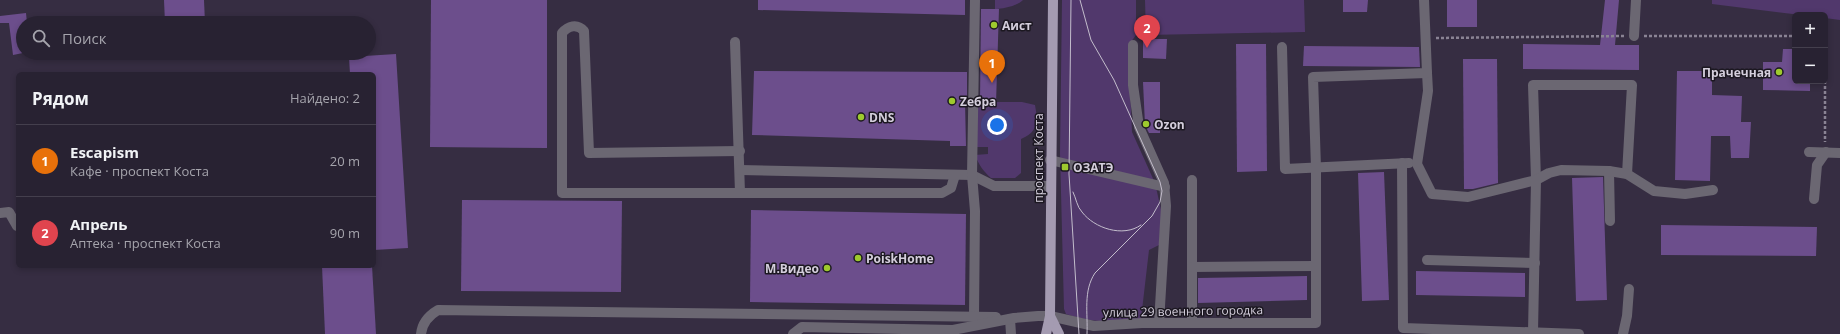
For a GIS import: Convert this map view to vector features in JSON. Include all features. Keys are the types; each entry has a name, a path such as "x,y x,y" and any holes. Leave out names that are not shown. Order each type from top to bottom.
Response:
{"main road":[{"name":"проспект Коста","path":"1046,334 1050,316 1050,160 1053,0"},
{"name":"проспект Коста","path":"1050,316 1059,334"}],"street":[{"path":"974,317 975,211 972,175 975,0"},
{"path":"1424,0 1428,91 1417,164 1432,194 1439,196 1468,197 1536,180 1549,173 1561,170 1609,171 1627,174 1654,191 1686,194 1713,190"},
{"path":"1634,36 1636,0"},
{"path":"740,150 588,153 584,31 581,27 575,26 567,28 562,33 562,193 942,193 951,188 955,175"},
{"path":"735,42 740,150 740,193"},
{"path":"1133,45 1133,84 1139,127 1153,155 1165,187 1166,206 1159,323"},
{"path":"1282,47 1285,169 1402,163 1417,164"},
{"path":"1192,267 1316,266 1316,168 1313,77 1427,73"},
{"path":"1533,332 1536,180 1533,85 1632,85 1627,174"},
{"path":"1809,152 1840,153"},
{"path":"1814,199 1817,165 1826,152"},
{"path":"1050,160 1165,187"},
{"path":"1402,163 1403,328 1579,334"},
{"path":"740,170 972,175 994,186 1050,186"},
{"path":"1609,171 1610,221"},
{"path":"1192,180 1192,323"},
{"path":"0,213 9,212 16,226"},
{"path":"1427,260 1535,263"},
{"name":"улица 29 военного городка","path":"1010,319 1050,316 1094,326 1159,323 1316,323 1316,266"},
{"path":"1623,334 1627,316 1629,289"},
{"path":"421,334 421,327 430,315 438,310 974,317 1010,319"},
{"path":"793,334 802,327 953,330 1010,319"},
{"path":"1010,319 1011,334"}],"path":[{"path":"1425,38 1792,36"},
{"path":"1825,84 1826,152"}],"shaded area":[{"path":"995,0 1023,0 1010,7 995,9"},
{"path":"1062,0 1136,0 1136,35 1128,46 1132,132 1155,183 1162,214 1159,245 1149,250 1141,319 1095,321 1066,314 1064,309 1060,153"},
{"path":"1145,0 1304,0 1305,32 1146,35"},
{"path":"1712,0 1840,0 1840,20 1828,18 1828,12 1792,12 1792,14 1712,4"},
{"path":"976,102 1022,102 1035,105 1036,126 1031,133 1021,139 1021,173 1015,178 991,178 978,162 975,155 988,154 988,147 975,147"}],"building":[{"path":"164,0 204,0 205,16 165,16"},
{"path":"431,0 547,0 547,148 430,147"},
{"path":"758,0 965,0 965,15 758,10"},
{"path":"1343,0 1368,0 1367,12 1343,12"},
{"path":"1447,0 1477,0 1477,27 1447,27"},
{"path":"1605,0 1619,0 1615,45 1639,45 1639,70 1523,69 1523,44 1600,45"},
{"path":"981,9 999,9 996,103 980,102"},
{"path":"26,13 26,16 16,16 16,54 13,55 9,23 0,23 0,16"},
{"path":"1143,39 1167,39 1166,59 1143,58"},
{"path":"1236,44 1266,44 1267,171 1237,172"},
{"path":"1304,46 1419,47 1420,67 1303,66"},
{"name":"Прачечная","path":"1783,49 1792,49 1792,84 1810,84 1810,91 1763,90 1763,62 1782,62"},
{"path":"396,54 408,248 376,250 376,72 350,72 349,60 376,60 376,55"},
{"path":"1463,59 1497,59 1498,183 1473,189 1464,189"},
{"path":"754,71 967,72 967,102 965,102 966,146 950,146 950,141 752,135"},
{"path":"1677,71 1712,71 1712,95 1742,96 1741,122 1751,122 1749,158 1731,158 1730,136 1711,136 1710,181 1675,180"},
{"path":"1143,82 1160,82 1160,133 1149,133 1145,125"},
{"path":"1384,172 1389,300 1362,301 1358,173"},
{"path":"1603,177 1607,300 1576,301 1572,178"},
{"path":"462,200 622,201 621,292 461,291"},
{"name":"PoiskHome","path":"751,210 966,214 965,305 750,302"},
{"path":"1661,225 1817,227 1816,256 1661,255"},
{"path":"322,268 372,268 376,334 325,334"},
{"path":"1416,271 1525,273 1525,297 1416,295"},
{"path":"1307,276 1307,300 1198,303 1198,278"}],"tram line":[{"path":"1071,0 1069,174 1079,334"},
{"path":"1080,0 1091,40 1114,80 1160,182 1162,191 1160,202 1152,216 1095,273 1091,280 1087,295 1087,334"},
{"path":"1073,192 1080,210 1087,218 1101,227 1118,231 1126,231 1141,225"}],"place":[{"name":"Аист","path":"994,25"},
{"name":"Апрель","path":"1147,48"},
{"name":"Прачечная","path":"1779,72"},
{"name":"Escapism","path":"992,83"},
{"name":"Zeбра","path":"952,101"},
{"name":"DNS","path":"861,117"},
{"name":"Ozon","path":"1146,124"},
{"name":"ОЗАТЭ","path":"1065,167"},
{"name":"PoiskHome","path":"858,258"},
{"name":"M.Видео","path":"827,268"}]}
